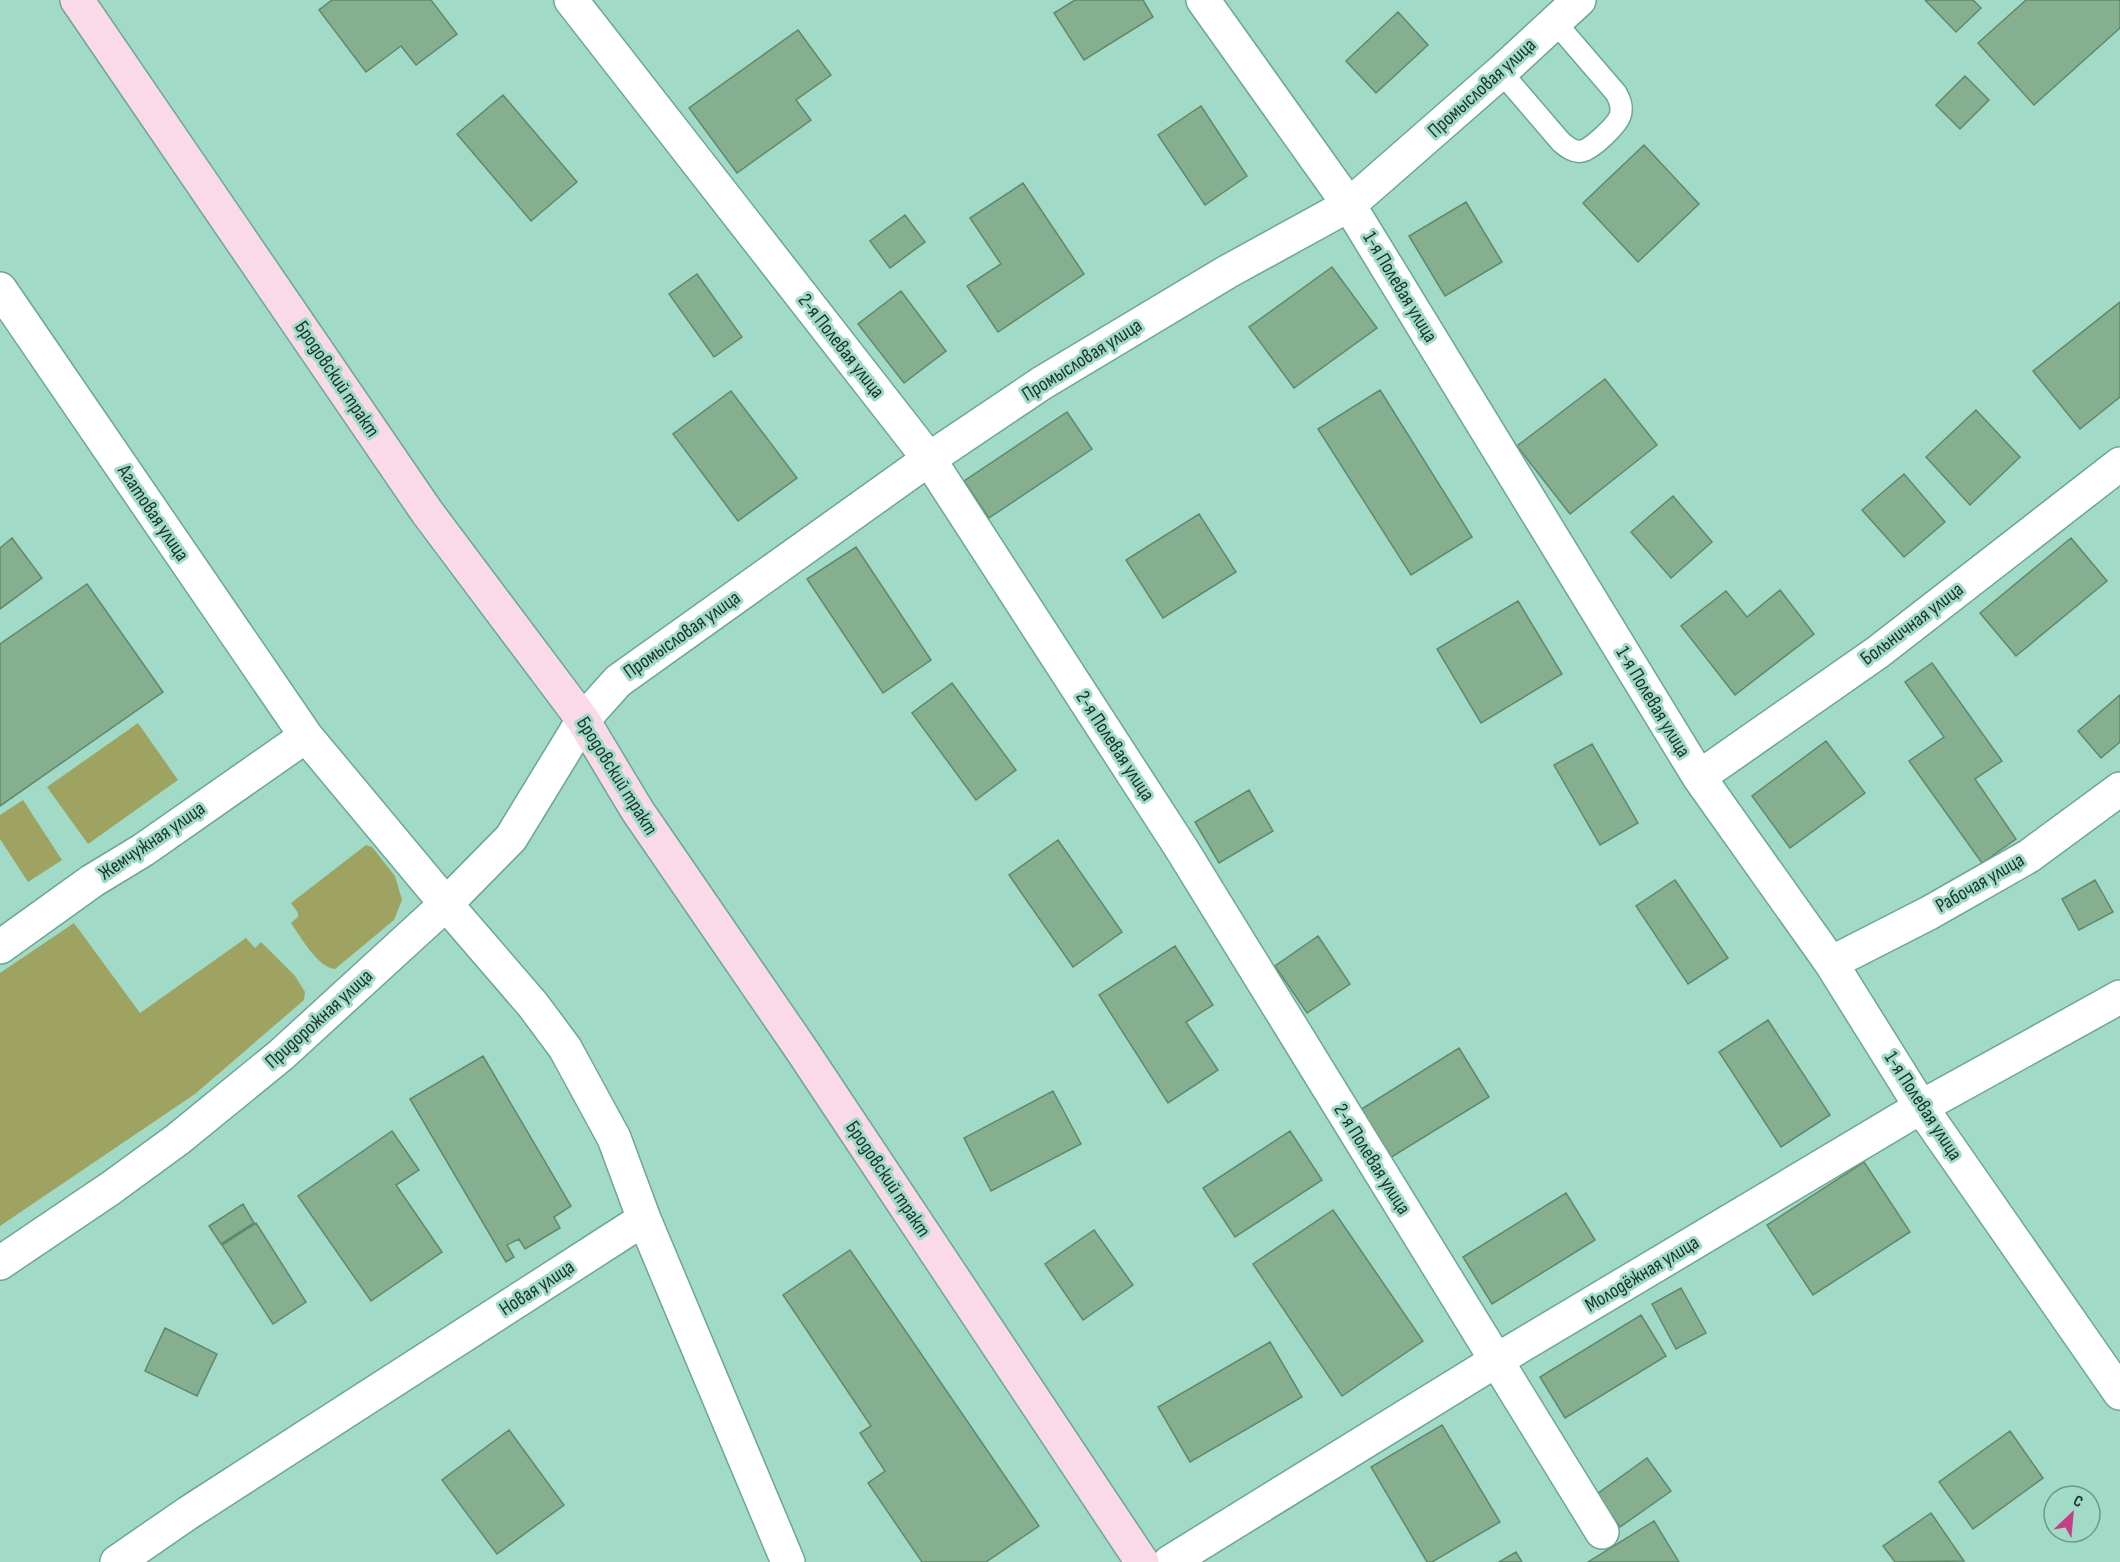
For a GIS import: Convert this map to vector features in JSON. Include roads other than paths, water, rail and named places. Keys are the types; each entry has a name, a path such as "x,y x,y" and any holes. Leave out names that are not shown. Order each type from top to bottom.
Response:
{"main road":[{"name":"Бродовский тракт","path":"77,0 427,512 583,720 637,810 801,1049 1142,1562"}],"street":[{"name":"2-я Полевая улица","path":"572,0 929,459 1181,848 1602,1532"},
{"name":"1-я Полевая улица","path":"1203,0 1349,204 1698,777 1831,963 1922,1107 2120,1394"},
{"name":"Промысловая улица","path":"583,720 618,681 929,459 1042,383 1227,272 1349,204 1501,72 1579,0"},
{"name":"Агатовая улица","path":"0,289 306,736 446,904"},
{"name":"Больничная улица","path":"1698,777 1878,652 2120,464"},
{"name":"Придорожная улица","path":"0,1263 111,1188 196,1124 281,1055 446,904 511,838 583,720"},
{"name":"Жемчужная улица","path":"0,948 92,881 144,850 306,736"},
{"name":"Рабочая улица","path":"1831,963 1929,914 2029,856 2120,789"},
{"path":"446,904 533,1005 565,1048 614,1138 644,1219 788,1562"},
{"name":"Молодёжная улица","path":"1170,1562 1497,1360 1922,1107 2120,997"},
{"name":"Новая улица","path":"117,1562 198,1507 644,1219"}],"lane":[{"path":"1501,72 1561,142 1572,150 1581,152 1590,147 1613,127 1620,116 1622,103 1555,22"}]}
